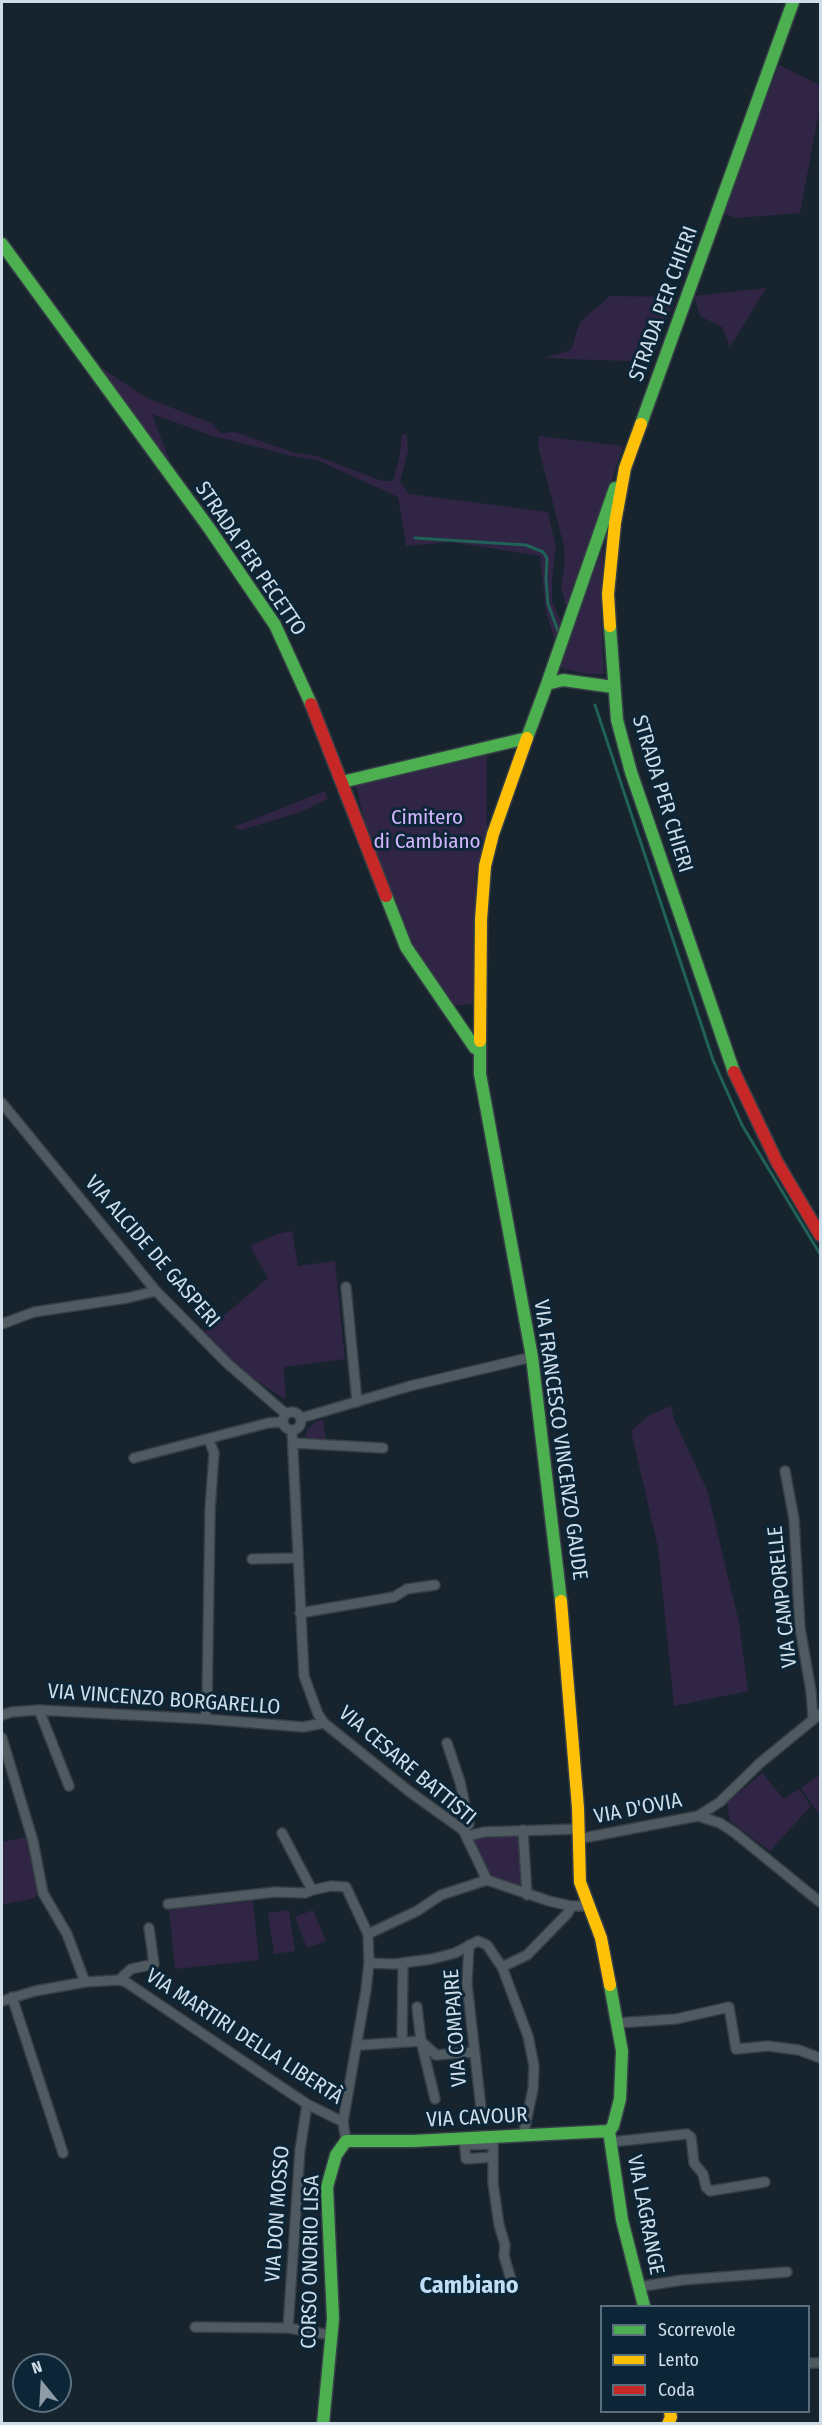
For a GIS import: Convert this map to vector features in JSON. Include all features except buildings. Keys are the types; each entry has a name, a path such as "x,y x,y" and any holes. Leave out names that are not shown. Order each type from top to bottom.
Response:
{"street":[{"name":"STRADA PER CHIERI","path":"792,2 625,468 615,524 608,594 617,720 631,771 730,1063 755,1120 820,1235"},
{"name":"STRADA PER PECETTO","path":"2,244 209,528 275,625 301,678 406,947 475,1048 480,1050"},
{"name":"VIA FRANCESCO VINCENZO GAUDE","path":"610,2136 622,2077 622,2051 601,1938 580,1882 575,1760 562,1602 532,1357 480,1074 481,920 485,866 493,834 615,488 625,468"},
{"path":"547,684 563,680 613,687"},
{"path":"342,782 527,738"},
{"name":"VIA ALCIDE DE GASPERI","path":"2,1103 156,1291 284,1418"},
{"path":"346,1287 357,1402"},
{"path":"2,1324 34,1312 127,1298 156,1291"},
{"path":"301,1418 410,1386 532,1357"},
{"path":"134,1458 268,1424 296,1413 301,1418"},
{"path":"284,1418 286,1429 292,1431 300,1426 301,1418"},
{"name":"VIA CESARE BATTISTI","path":"292,1431 304,1676 312,1700 324,1723 465,1833 487,1880"},
{"path":"205,1719 210,1510 214,1453 209,1440"},
{"path":"293,1443 383,1448"},
{"name":"VIA CAMPORELLE","path":"698,1815 720,1802 760,1763 817,1716 800,1628 794,1519 785,1471"},
{"path":"252,1559 298,1558"},
{"path":"300,1613 394,1597 407,1589 435,1585"},
{"path":"39,1710 69,1786"},
{"name":"VIA VINCENZO BORGARELLO","path":"2,1715 39,1710 303,1727 324,1723"},
{"path":"2,1738 33,1841 42,1893 67,1934 85,1982"},
{"path":"447,1743 460,1782 469,1824 465,1833"},
{"name":"VIA D'OVIA","path":"465,1833 523,1830 578,1834 698,1815 720,1823 735,1833 820,1902"},
{"path":"523,1830 527,1895"},
{"path":"282,1833 312,1890"},
{"path":"368,1934 417,1911 441,1895 487,1880 527,1895 571,1906 589,1906"},
{"path":"168,1904 275,1892 305,1893 331,1886 346,1887 368,1934 369,1963 358,2043 343,2122"},
{"path":"502,1967 527,1955 568,1913 571,1906"},
{"path":"119,1980 131,1969 154,1964 149,1928"},
{"path":"369,1963 403,1963 455,1953 478,1941 487,1945 502,1967 528,2036 534,2066 533,2089 523,2136"},
{"name":"VIA COMPAJRE","path":"469,1945 467,1984 481,2108"},
{"path":"402,2042 403,1963"},
{"name":"VIA MARTIRI DELLA LIBERTÀ","path":"2,2001 85,1982 119,1980 126,1982 307,2104 343,2122 346,2141"},
{"path":"12,1997 63,2153"},
{"path":"417,2007 420,2041 435,2099"},
{"path":"617,2023 676,2019 729,2007 736,2049 768,2046 799,2050 820,2058"},
{"path":"358,2043 361,2045 420,2041 436,2055 474,2052"},
{"name":"VIA DON MOSSO","path":"288,2328 296,2202 307,2104"},
{"path":"610,2136 687,2134 691,2137 694,2163 703,2174 710,2191 765,2182"},
{"name":"VIA CAVOUR","path":"346,2141 465,2142 494,2141 523,2136 610,2136"},
{"name":"VIA LAGRANGE","path":"610,2136 622,2220 643,2305"},
{"name":"CORSO ONORIO LISA","path":"322,2424 333,2292 327,2187 336,2155 346,2141"},
{"path":"494,2141 493,2183 499,2225 505,2245 504,2256 513,2286"},
{"path":"465,2142 466,2159 494,2157"},
{"path":"638,2287 682,2280 787,2272"},
{"path":"195,2327 288,2328 331,2335"}],"green space":[{"path":"779,65 820,85 820,106 800,213 737,218 723,214"},
{"path":"766,288 730,347 722,327 700,316 694,296"},
{"path":"610,296 675,297 651,362 544,358 571,350 580,322"},
{"path":"91,361 147,398 211,423 221,433 235,432 295,453 317,456 382,481 393,481 399,460 402,434 407,435 408,451 400,482 409,494 548,512 556,546 552,601 564,629 556,644 546,612 540,556 451,542 406,546 398,497 317,460 213,436 152,414 169,460 167,463"},
{"path":"539,436 623,446 568,616 561,586 565,562 564,546 538,446"},
{"path":"604,546 601,614 604,674 586,674 563,669 557,661"},
{"name":"Cimitero di Cambiano","path":"487,754 487,830 476,873 474,1004 451,1006 414,952 371,849 356,786"},
{"path":"325,791 328,799 298,813 241,830 234,827"},
{"path":"292,1231 298,1266 335,1261 345,1359 284,1367 286,1400 250,1377 203,1333 268,1278 250,1246 277,1234"},
{"path":"671,1406 674,1419 707,1490 739,1622 748,1691 674,1706 658,1547 631,1431 648,1416"},
{"path":"323,1420 326,1440 305,1439 307,1430 315,1422"},
{"path":"762,1773 784,1799 799,1789 811,1806 770,1851 730,1821 727,1803"},
{"path":"820,1775 820,1816 801,1788"},
{"path":"522,1831 526,1891 489,1878 472,1837"},
{"path":"25,1837 28,1840 39,1889 35,1898 2,1905 2,1842"},
{"path":"253,1901 259,1960 175,1969 169,1910"},
{"path":"289,1910 295,1951 274,1954 268,1913"},
{"path":"313,1910 326,1941 307,1948 295,1917"}],"waterway":[{"path":"415,538 526,545 543,552 547,558 548,604 558,631"},
{"path":"595,705 713,1060 742,1125 820,1254"}],"traffic: fast":[{"path":"641,424 793,2"},
{"path":"2,244 209,528 275,625 311,704"},
{"path":"547,684 615,488"},
{"path":"610,626 617,720 631,772 734,1072"},
{"path":"342,782 527,738 547,684 563,680 613,687"},
{"path":"386,896 406,947 475,1048 480,1050"},
{"path":"480,1041 480,1074 532,1357 561,1601"},
{"path":"609,2131 613,2126 620,2099 622,2051 610,1985"},
{"path":"609,2131 622,2220 644,2305"},
{"path":"323,2424 333,2319 327,2187 336,2155 346,2141 413,2141 609,2131"}],"traffic: slow":[{"path":"610,626 608,594 615,523 625,468 641,424"},
{"path":"480,1041 481,920 485,866 493,834 527,738"},
{"path":"561,1601 578,1808 580,1882 601,1938 610,1985"},
{"path":"668,2424 670,2413"}],"traffic: jam":[{"path":"311,704 386,896"},
{"path":"734,1072 777,1162 820,1235"}],"district":[{"name":"Cambiano","path":"469,2286"}]}
